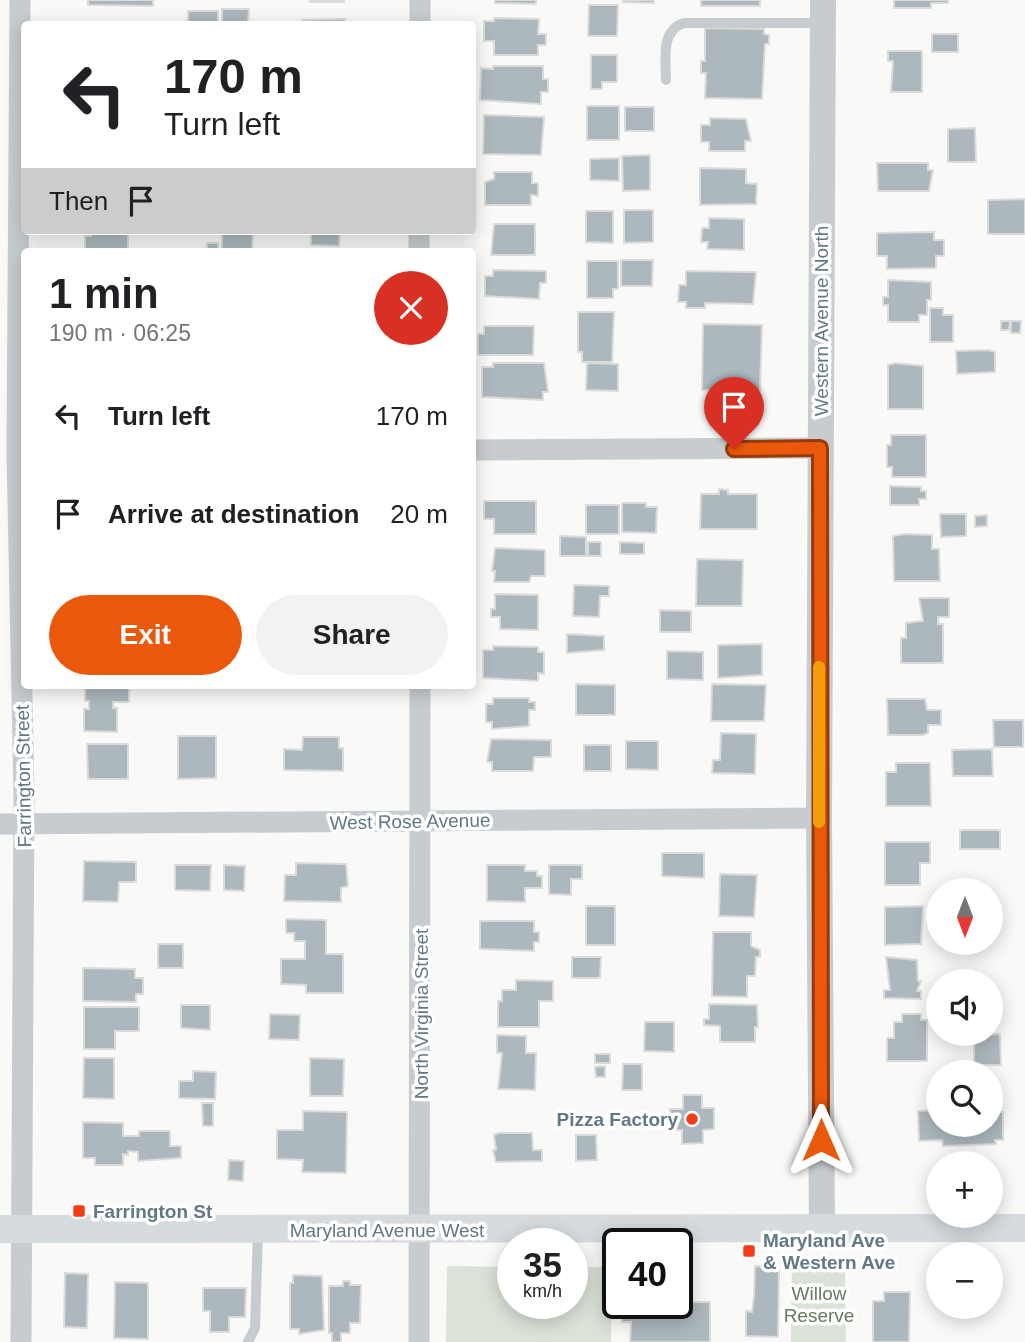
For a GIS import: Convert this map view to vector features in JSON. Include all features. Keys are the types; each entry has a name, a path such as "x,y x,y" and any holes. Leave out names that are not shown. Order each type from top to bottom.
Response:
{"main road":[{"name":"Maryland Avenue West","path":"11,1229 1025,1228"}],"street":[{"name":"Farrington Street","path":"20,0 14,452 24,823 11,1229 21,1342"},
{"path":"420,0 420,21"},
{"name":"Western Avenue North","path":"822,1229 819,818 823,12"},
{"path":"476,450 820,448"},
{"name":"North Virginia Street","path":"419,1342 421,689"},
{"name":"West Rose Avenue","path":"0,824 819,818"}],"lane":[{"path":"666,80 667,38 676,26 684,23 823,12"},
{"path":"248,1342 256,1328 258,1230"}],"green space":[{"name":"Willow Reserve","path":"845,1265 846,1342 791,1342 792,1266"},
{"path":"447,1266 497,1267 497,1319 588,1319 588,1267 602,1267 602,1319 611,1319 611,1342 446,1342"}],"building":[{"path":"88,0 153,0 153,6 88,5"},
{"path":"344,0 344,2 310,2"},
{"path":"495,0 536,0 536,4 495,3"},
{"path":"654,0 654,3 623,2"},
{"path":"701,0 760,0 760,6 701,6"},
{"path":"894,0 948,0 948,3 931,3 931,8 894,8"},
{"path":"589,5 618,5 617,36 588,36"},
{"path":"222,9 249,9 248,21 222,21"},
{"path":"188,11 218,11 218,21 188,21"},
{"path":"494,18 539,19 538,34 546,34 546,45 538,45 538,55 494,55 494,41 484,41 484,21 494,21"},
{"path":"345,19 345,21 302,21"},
{"path":"705,28 764,29 764,34 769,35 769,44 765,44 762,99 705,98 706,73 701,73 701,61 705,61"},
{"path":"932,34 958,34 958,52 932,52"},
{"path":"888,51 922,51 922,92 891,92 893,61 888,61"},
{"path":"591,55 617,55 617,82 602,82 602,89 591,89"},
{"path":"493,66 543,66 543,79 548,79 548,92 541,92 541,104 480,100 481,68 493,69"},
{"path":"587,106 619,106 619,140 587,140"},
{"path":"625,107 654,107 654,131 625,131"},
{"path":"484,115 544,117 541,155 483,154"},
{"path":"710,118 746,119 751,141 745,141 745,151 709,151 709,142 701,142 701,125 710,125"},
{"path":"975,128 976,162 948,162 948,129"},
{"path":"650,155 650,190 623,191 622,156"},
{"path":"619,158 619,181 590,180 590,159"},
{"path":"877,163 928,163 928,170 933,170 929,191 878,191"},
{"path":"700,168 746,169 746,183 757,184 756,204 700,205"},
{"path":"494,172 532,172 532,183 538,183 538,196 531,195 531,205 485,205 485,182 494,179"},
{"path":"1025,199 1025,234 988,234 988,200"},
{"path":"624,210 653,210 653,242 624,243"},
{"path":"586,211 613,211 613,243 586,242"},
{"path":"709,218 744,219 744,250 707,249 708,242 701,242 702,228 709,228"},
{"path":"494,224 535,224 535,255 491,255"},
{"path":"934,232 934,240 944,240 944,256 936,256 936,268 887,269 887,256 877,256 877,233"},
{"path":"128,235 128,248 85,248 85,236"},
{"path":"222,235 253,235 252,248 222,248"},
{"path":"311,235 340,235 339,246 311,245"},
{"path":"207,243 218,243 218,248 207,248"},
{"path":"621,260 653,260 652,286 621,286"},
{"path":"587,261 618,261 618,289 613,289 613,298 587,298"},
{"path":"493,270 546,271 546,283 540,283 539,299 485,296 485,276 493,276"},
{"path":"686,271 756,272 753,304 705,303 705,308 686,308 686,302 678,302 679,285 686,285"},
{"path":"888,280 931,282 931,300 927,300 927,315 919,315 919,322 888,322 888,305 883,305 883,297 888,297"},
{"path":"930,308 943,308 943,315 953,315 953,342 930,342"},
{"path":"578,312 614,312 612,362 582,362 582,352 578,352"},
{"path":"1001,321 1010,321 1009,330 1001,330"},
{"path":"1011,321 1021,321 1020,333 1011,333"},
{"path":"703,324 762,325 760,392 702,390"},
{"path":"484,326 534,326 533,355 478,355 478,334 484,334"},
{"path":"956,351 995,352 995,372 957,374"},
{"path":"493,363 544,363 548,392 543,392 543,400 482,397 482,367 493,367"},
{"path":"587,363 618,364 618,391 586,390"},
{"path":"895,363 923,366 923,409 888,409 888,365"},
{"path":"891,435 926,435 926,477 892,477 892,467 887,467 887,445 891,445"},
{"path":"890,486 921,487 921,491 926,491 926,499 919,499 919,505 890,505"},
{"path":"719,489 728,490 728,494 757,494 757,529 700,529 701,494 719,494"},
{"path":"484,501 536,501 536,534 494,534 494,519 484,519"},
{"path":"622,503 646,503 646,507 657,507 656,533 622,532"},
{"path":"586,505 619,505 619,534 586,534"},
{"path":"940,514 966,514 966,536 941,537"},
{"path":"987,515 987,526 975,527 975,516"},
{"path":"932,535 932,549 939,549 940,581 894,581 893,536"},
{"path":"560,536 586,537 586,556 560,556"},
{"path":"588,542 601,542 601,556 588,556"},
{"path":"620,542 644,543 644,554 620,554"},
{"path":"495,548 545,550 545,576 531,576 529,582 494,582 495,571 492,571"},
{"path":"697,559 743,560 742,606 696,606"},
{"path":"574,585 609,586 609,596 600,596 599,617 573,616"},
{"path":"495,594 538,595 538,630 500,629 500,617 491,617 491,609 495,609"},
{"path":"919,598 949,598 949,617 938,617 938,624 943,624 943,663 901,663 901,638 906,638 906,623 923,621"},
{"path":"660,610 691,611 691,632 660,632"},
{"path":"567,634 604,636 604,650 567,653"},
{"path":"762,644 762,675 718,678 718,645"},
{"path":"493,646 538,647 538,652 544,652 544,674 538,673 538,681 483,678 483,650 493,650"},
{"path":"667,651 703,652 703,680 667,679"},
{"path":"576,684 615,685 615,715 576,715"},
{"path":"712,684 766,685 764,721 711,721"},
{"path":"85,689 129,689 129,702 113,702 113,708 117,708 117,732 84,731 84,709 89,709 89,701 85,701"},
{"path":"493,698 529,698 529,702 535,702 535,710 529,710 529,726 492,729 492,722 486,722 486,704 493,704"},
{"path":"887,699 925,699 927,710 941,710 941,725 928,725 928,733 923,735 888,735"},
{"path":"993,720 1023,720 1023,747 994,747"},
{"path":"721,733 756,734 755,774 712,773 713,760 720,760"},
{"path":"178,736 216,736 216,778 178,779"},
{"path":"303,737 339,737 339,748 343,748 343,771 284,770 284,749 302,750"},
{"path":"491,739 551,740 551,757 534,757 533,771 492,771 492,762 487,762"},
{"path":"626,741 658,741 658,770 626,769"},
{"path":"87,744 128,744 128,779 88,779"},
{"path":"584,745 611,745 611,771 584,771"},
{"path":"992,749 993,776 953,776 952,750"},
{"path":"896,763 930,763 931,806 886,806 886,772 896,772"},
{"path":"960,830 1000,830 1000,849 960,849"},
{"path":"885,842 930,842 930,863 920,863 920,885 885,885"},
{"path":"662,853 704,853 704,878 662,876"},
{"path":"84,861 136,862 136,882 119,882 118,902 83,901"},
{"path":"296,863 346,864 348,886 341,888 341,902 284,901 285,875 296,875"},
{"path":"175,865 211,865 210,891 175,890"},
{"path":"224,865 245,866 244,891 224,890"},
{"path":"487,865 525,865 525,871 537,871 537,876 542,876 542,888 525,888 525,902 487,901"},
{"path":"549,865 582,865 582,879 571,879 571,895 549,894"},
{"path":"720,874 757,875 754,917 719,916"},
{"path":"586,906 615,906 615,945 586,945"},
{"path":"923,906 921,944 885,945 885,907"},
{"path":"286,919 326,920 326,954 343,954 343,993 306,993 306,985 281,984 281,959 305,959 305,941 294,941 294,933 286,933"},
{"path":"480,921 534,921 534,932 539,932 539,942 534,942 534,951 480,949"},
{"path":"713,932 751,932 751,946 760,950 760,957 756,957 755,976 747,976 747,997 712,996"},
{"path":"158,944 183,944 183,968 158,968"},
{"path":"572,957 601,957 600,978 572,978"},
{"path":"886,957 917,960 918,981 921,981 917,991 921,991 921,999 884,998 884,990 890,990"},
{"path":"83,968 135,969 135,978 143,978 143,994 136,994 136,1002 83,1001"},
{"path":"516,980 553,981 553,1001 539,1001 539,1027 498,1027 498,1001 502,1001 502,990 516,990"},
{"path":"709,1004 757,1005 758,1027 755,1027 755,1042 720,1042 720,1026 704,1025 704,1019 709,1019"},
{"path":"181,1005 210,1005 210,1030 181,1028"},
{"path":"84,1007 139,1007 139,1031 115,1031 115,1049 84,1049"},
{"path":"270,1014 300,1015 299,1040 269,1039"},
{"path":"902,1014 921,1014 921,1020 926,1020 926,1061 887,1061 887,1038 894,1038 894,1022 902,1022"},
{"path":"645,1022 674,1022 674,1052 644,1051"},
{"path":"497,1035 526,1036 526,1053 536,1053 535,1090 498,1089 502,1053 497,1053"},
{"path":"974,1046 1000,1046 1001,1060 974,1060"},
{"path":"595,1054 610,1054 610,1063 595,1063"},
{"path":"84,1058 114,1058 114,1099 83,1098"},
{"path":"310,1058 344,1059 343,1096 310,1096"},
{"path":"623,1064 642,1064 642,1090 622,1090"},
{"path":"605,1066 605,1077 596,1077 595,1067"},
{"path":"193,1071 216,1072 215,1099 179,1098 179,1081 193,1081"},
{"name":"Pizza Factory","path":"683,1095 702,1095 702,1108 714,1108 714,1129 703,1130 703,1143 682,1144 682,1130 671,1130 670,1109 683,1109"},
{"path":"202,1103 213,1103 213,1126 203,1126"},
{"path":"303,1111 347,1112 346,1173 302,1172 303,1160 277,1159 277,1130 303,1130"},
{"path":"918,1111 926,1111 926,1137 1003,1137 1003,1140 995,1140 996,1144 943,1146 942,1140 919,1141"},
{"path":"83,1122 123,1123 123,1136 139,1136 139,1131 170,1131 170,1146 181,1146 181,1158 138,1161 138,1152 128,1151 128,1155 123,1154 123,1165 95,1165 95,1158 83,1158"},
{"path":"532,1133 533,1150 542,1150 542,1161 496,1162 493,1150 496,1150 494,1135"},
{"path":"576,1135 596,1135 597,1160 576,1161"},
{"path":"229,1160 244,1161 243,1181 228,1180"},
{"path":"755,1266 779,1267 778,1337 746,1336 746,1311 752,1312"},
{"path":"65,1273 88,1274 87,1328 64,1327"},
{"path":"293,1275 322,1276 324,1330 299,1334 299,1329 290,1329 290,1283 293,1283"},
{"path":"343,1281 350,1281 350,1285 361,1285 360,1323 350,1323 350,1333 341,1333 341,1342 332,1342 332,1333 329,1333 329,1286 343,1286"},
{"path":"115,1282 148,1283 148,1339 114,1338"},
{"path":"203,1288 246,1288 245,1317 229,1317 229,1332 210,1332 210,1311 203,1311"},
{"path":"884,1292 910,1292 909,1342 873,1342 873,1301 884,1301"},
{"path":"693,1302 710,1302 710,1342 630,1342 631,1322 622,1322 622,1319 693,1319"}],"slow traffic":[{"path":"819,667 819,822"}],"place":[{"name":"Pizza Factory","path":"692,1119"},
{"name":"Farrington St","path":"79,1211"},
{"name":"Maryland Ave & Western Ave","path":"749,1251"}],"route":[{"path":"734,449 820,448 821,1140"}]}
